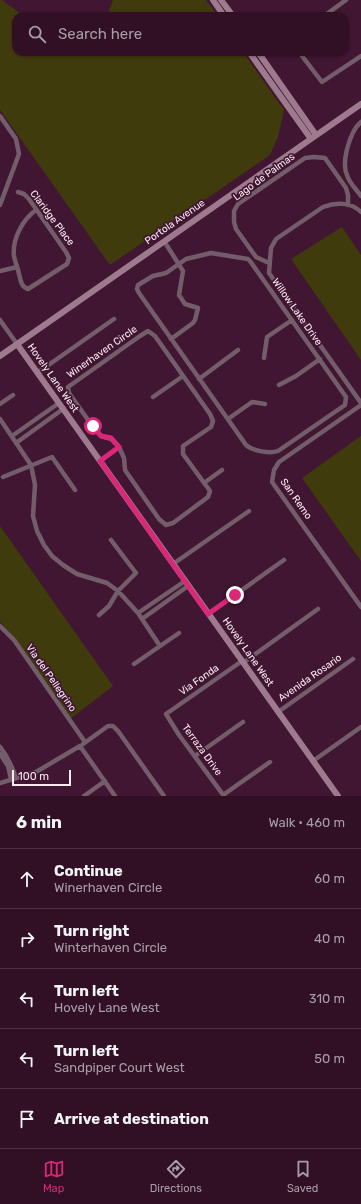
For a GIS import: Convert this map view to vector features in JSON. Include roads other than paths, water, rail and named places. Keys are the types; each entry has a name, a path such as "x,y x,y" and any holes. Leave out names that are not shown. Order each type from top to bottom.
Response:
{"street":[{"path":"213,0 222,12"},
{"path":"221,0 230,12"},
{"path":"330,12 346,0"},
{"path":"252,56 314,137"},
{"path":"261,56 314,137"},
{"path":"301,56 322,82 361,56"},
{"name":"Portola Avenue","path":"0,356 361,104"},
{"path":"0,116 16,138 19,154 0,206"},
{"path":"361,122 354,129 349,143 345,167 346,175 361,196"},
{"name":"Lago de Palmas","path":"269,263 256,257 236,229 234,222 234,211 238,204 305,158 314,157 325,158 346,188 348,194 348,204"},
{"name":"Claridge Place","path":"17,267 22,284 26,289 31,288 61,268 66,264 69,258 24,194 18,192"},
{"path":"361,212 356,207 348,204 332,204 324,207 276,239 273,243 269,263 269,273 361,404"},
{"path":"0,271 17,267 14,256 19,231 27,218 36,210"},
{"path":"164,241 180,264 183,271 179,295 185,304 198,308 193,323 171,339"},
{"name":"Willow Lake Drive","path":"211,253 248,259 292,320 346,397 345,404 278,452 274,453 248,448 137,289 138,285 153,276 166,273 186,260 211,253"},
{"path":"37,373 114,319"},
{"path":"0,320 17,344"},
{"path":"264,358 268,337 292,320"},
{"name":"Winerhaven Circle","path":"119,447 111,438 101,436 69,393 68,387 148,331 155,336 183,376"},
{"name":"Hovely Lane West","path":"17,344 338,796"},
{"path":"199,379 238,350"},
{"path":"279,384 296,376 320,359"},
{"path":"100,461 119,447 124,458 125,470 159,519 166,525 173,523 208,497 210,491 183,454 183,446 211,427 213,421 210,414 183,376 154,397"},
{"path":"0,404 13,395"},
{"path":"228,419 252,402 265,404"},
{"name":"San Remo","path":"361,404 279,462 274,470 272,482 361,607"},
{"path":"12,436 61,406"},
{"path":"16,443 61,406"},
{"path":"0,419 31,465 35,485 33,516 37,530 44,545 52,556 77,574 107,583 118,590 138,613 160,646"},
{"path":"28,425 32,431"},
{"path":"3,477 52,457 75,490"},
{"path":"204,483 222,470"},
{"path":"173,564 249,512"},
{"path":"99,615 108,606 118,590 136,573 111,540"},
{"path":"208,614 284,560"},
{"path":"138,613 187,583"},
{"path":"142,619 158,608 187,583"},
{"path":"154,602 158,608"},
{"name":"Via Fonda","path":"166,714 318,609"},
{"name":"Via del Pellegrino","path":"0,626 14,640 84,742"},
{"path":"134,664 179,633"},
{"name":"Avenida Rosario","path":"278,712 353,659"},
{"name":"Terraza Drive","path":"166,714 223,795"},
{"path":"195,756 243,722"},
{"path":"0,783 36,772 80,746 108,726 113,726 164,796"},
{"path":"313,761 361,727"},
{"path":"80,746 115,796"},
{"path":"0,747 12,764 13,779"},
{"path":"0,754 8,766 13,779"},
{"path":"223,795 270,762"},
{"path":"84,796 105,781"}]}
